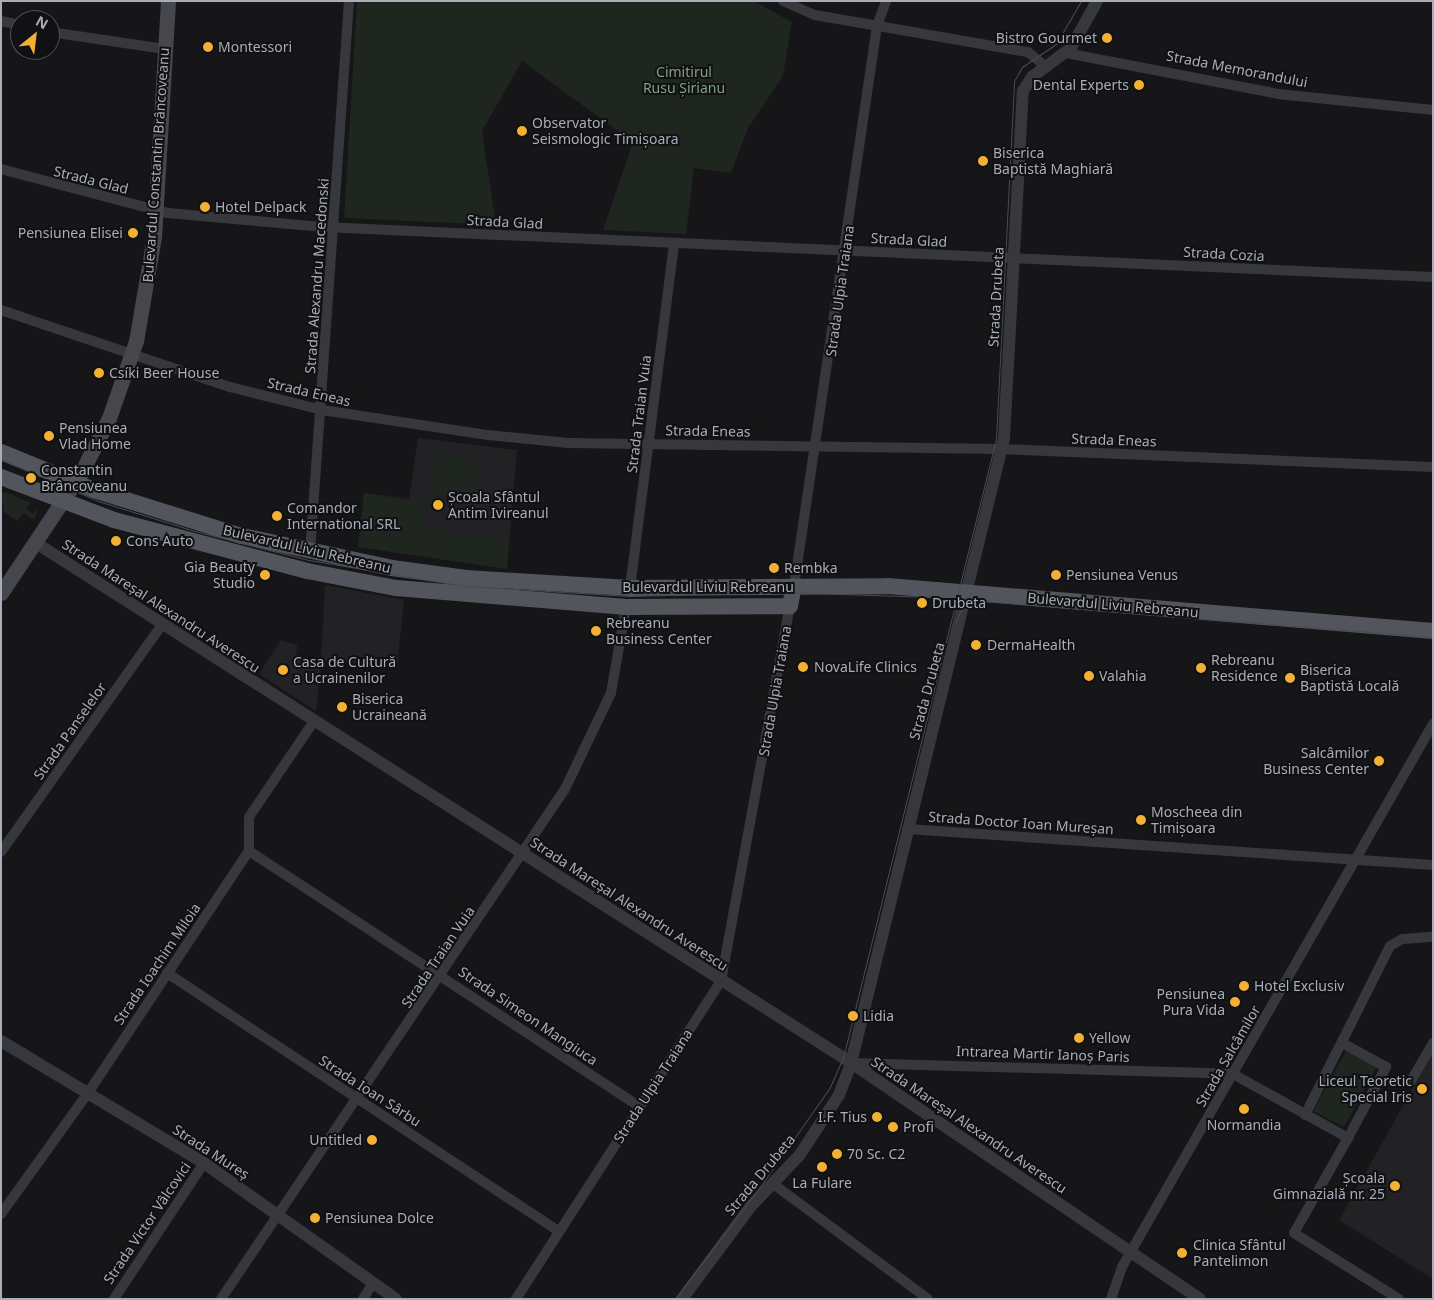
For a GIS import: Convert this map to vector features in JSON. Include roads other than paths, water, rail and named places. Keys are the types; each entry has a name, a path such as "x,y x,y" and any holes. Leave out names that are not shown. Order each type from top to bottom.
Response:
{"main road":[{"name":"Bulevardul Constantin Brâncoveanu","path":"1,593 76,483 109,418 131,355 148,283 155,210 168,1"},
{"name":"Bulevardul Liviu Rebreanu","path":"1,452 76,483 198,523 310,552 466,578 630,588 888,586 1433,630"},
{"name":"Bulevardul Liviu Rebreanu","path":"1,477 63,504 298,569 396,588 626,607 790,606"},
{"name":"Strada Ulpia Traiana","path":"790,606 794,586"}],"street":[{"name":"Strada Alexandru Macedonski","path":"310,552 322,410 349,1"},
{"path":"783,1 815,15 1028,52 1046,67"},
{"name":"Strada Ulpia Traiana","path":"794,586 817,446 878,26 886,1"},
{"path":"1066,53 1097,1"},
{"path":"60,33 165,49"},
{"name":"Strada Drubeta","path":"682,1299 772,1183 798,1156 834,1103 851,1063 1001,449 1021,102 1027,84 1066,53"},
{"name":"Strada Memorandului","path":"1066,53 1278,94 1433,110"},
{"name":"Strada Glad","path":"1,169 155,210 333,228 1013,259"},
{"name":"Strada Traian Vuia","path":"630,588 650,444 674,243"},
{"name":"Strada Cozia","path":"1013,259 1433,277"},
{"name":"Strada Eneas","path":"1,310 230,387 322,410 488,435 650,444 1001,449 1433,467"},
{"name":"Strada Mareșal Alexandru Averescu","path":"36,543 851,1063 1200,1299"},
{"name":"Strada Ulpia Traiana","path":"516,1299 721,981 790,606"},
{"name":"Strada Traian Vuia","path":"221,1299 524,854 565,789 612,694 626,607"},
{"name":"Strada Panselelor","path":"1,852 162,625"},
{"path":"249,851 249,817 314,721"},
{"name":"Strada Salcâmilor","path":"1112,1299 1131,1253 1233,1074 1359,860 1433,724"},
{"name":"Strada Doctor Ioan Mureșan","path":"907,829 1433,865"},
{"name":"Strada Ioachim Miloia","path":"1,1214 88,1093 249,851"},
{"name":"Strada Simeon Mangiuca","path":"249,851 442,975 640,1107"},
{"path":"1305,1114 1344,1044 1390,946 1402,939 1433,937"},
{"name":"Strada Ioan Sârbu","path":"167,974 559,1231"},
{"name":"Strada Mureș","path":"1,1041 204,1163 396,1299"},
{"path":"1344,1044 1386,1068 1294,1232 1399,1299"},
{"path":"1411,1081 1433,1044"},
{"name":"Intrarea Martir Ianoș Paris","path":"851,1063 1233,1074"},
{"path":"1233,1074 1348,1138"},
{"name":"Strada Victor Vâlcovici","path":"114,1299 204,1163"},
{"path":"772,1183 925,1298"},
{"path":"363,1299 373,1283"}],"tram line":[{"path":"675,1299 765,1180 830,1087 843,1058 996,439 1014,81 1022,67 1056,44 1081,1"},
{"path":"1,459 98,501 195,531 309,560 465,586 629,596 781,592 932,597 1433,637"},
{"path":"955,623 961,610 973,606"}],"place":[{"name":"Bistro Gourmet","path":"1107,38"},
{"name":"Montessori","path":"208,47"},
{"name":"Dental Experts","path":"1139,85"},
{"name":"Observator Seismologic Timișoara","path":"522,131"},
{"name":"Biserica Baptistă Maghiară","path":"983,161"},
{"name":"Hotel Delpack","path":"205,207"},
{"name":"Pensiunea Elisei","path":"133,233"},
{"name":"Csíki Beer House","path":"99,373"},
{"name":"Pensiunea Vlad Home","path":"49,436"},
{"name":"Constantin Brâncoveanu","path":"31,478"},
{"name":"Școala Sfântul Antim Ivireanul","path":"438,505"},
{"name":"Comandor International SRL","path":"277,516"},
{"name":"Cons Auto","path":"116,541"},
{"name":"Rembka","path":"774,568"},
{"name":"Gia Beauty Studio","path":"265,575"},
{"name":"Pensiunea Venus","path":"1056,575"},
{"name":"Drubeta","path":"922,603"},
{"name":"Rebreanu Business Center","path":"596,631"},
{"name":"DermaHealth","path":"976,645"},
{"name":"NovaLife Clinics","path":"803,667"},
{"name":"Rebreanu Residence","path":"1201,668"},
{"name":"Casa de Cultură a Ucrainenilor","path":"283,670"},
{"name":"Valahia","path":"1089,676"},
{"name":"Biserica Baptistă Locală","path":"1290,678"},
{"name":"Biserica Ucraineană","path":"342,707"},
{"name":"Salcâmilor Business Center","path":"1379,761"},
{"name":"Moscheea din Timișoara","path":"1141,820"},
{"name":"Hotel Exclusiv","path":"1244,986"},
{"name":"Pensiunea Pura Vida","path":"1235,1002"},
{"name":"Lidia","path":"853,1016"},
{"name":"Yellow","path":"1079,1038"},
{"name":"Liceul Teoretic Special Iris","path":"1422,1089"},
{"name":"Normandia","path":"1244,1109"},
{"name":"I.F. Tius","path":"877,1117"},
{"name":"Profi","path":"893,1127"},
{"name":"Untitled","path":"372,1140"},
{"name":"70 Sc. C2","path":"837,1154"},
{"name":"La Fulare","path":"822,1167"},
{"name":"Școala Gimnazială nr. 25","path":"1395,1186"},
{"name":"Pensiunea Dolce","path":"315,1218"},
{"name":"Clinica Sfântul Pantelimon","path":"1182,1253"}],"park label":[{"name":"Cimitirul Rusu Șirianu","path":"684,80"}]}
